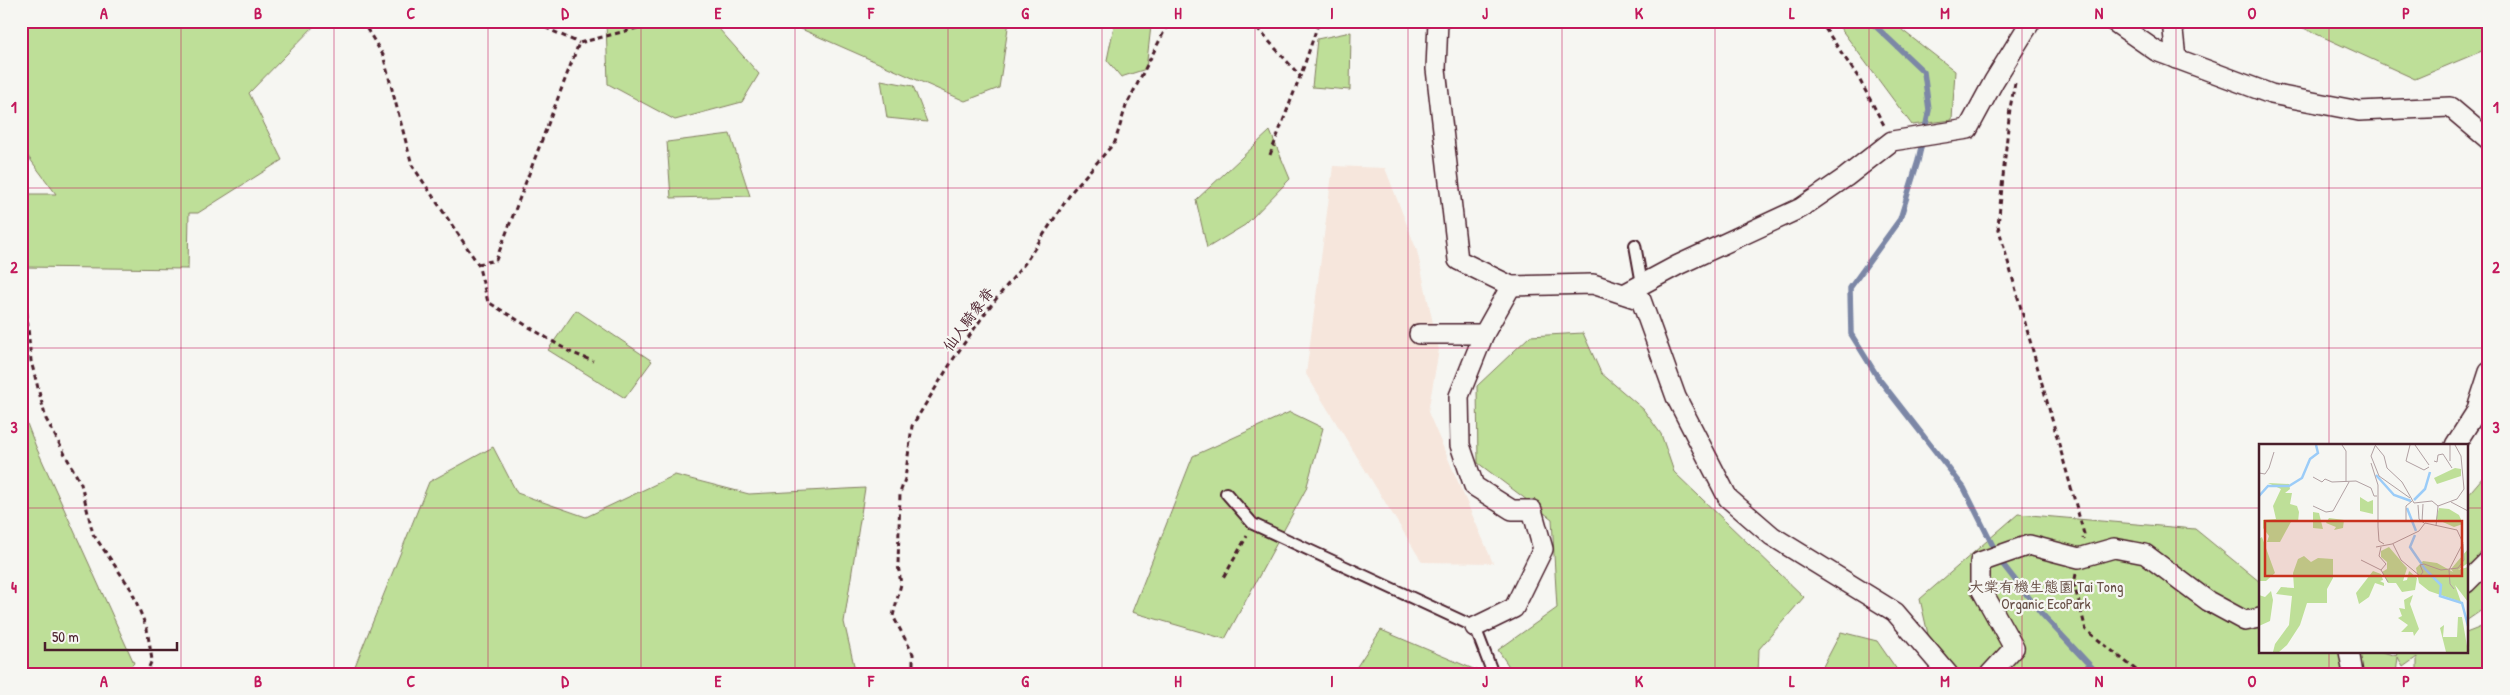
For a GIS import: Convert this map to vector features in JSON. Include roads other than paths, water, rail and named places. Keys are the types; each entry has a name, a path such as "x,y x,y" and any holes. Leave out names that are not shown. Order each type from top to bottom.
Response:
{"street":[{"path":"1438,21 1436,69 1458,260 1511,286 1593,284 1640,300 1676,397 1728,498 1772,536 1895,612 1948,674"},
{"path":"1624,294 1678,265 1801,208 1892,141 1968,129 2029,21"},
{"path":"2114,21 2156,51 2271,94 2359,111 2450,107 2489,140"},
{"path":"2172,21 2176,59"},
{"path":"1475,627 1514,608 1543,549 1532,510 1512,510 1474,486 1460,445 1458,396 1484,334 1511,286"},
{"path":"1419,334 1484,334"},
{"path":"2456,444 2476,412 2489,372"},
{"path":"1990,674 2014,648 1980,587 1980,562 2029,545 2079,558 2114,548 2144,554 2208,601 2245,621 2259,618"},
{"path":"2468,581 2489,560"},
{"path":"2349,652 2353,674"}],"lane":[{"path":"1635,245 1642,284"},
{"path":"1226,493 1253,524 1475,627 1493,674"}],"waterway":[{"path":"1870,21 1924,72 1929,110 1918,161 1900,219 1850,288 1851,334 1879,379 1964,488 2001,562 2041,613 2098,674"}],"park label":[{"name":"大棠有機生態園 Tai Tong Organic EcoPark","path":"2046,594"}]}
